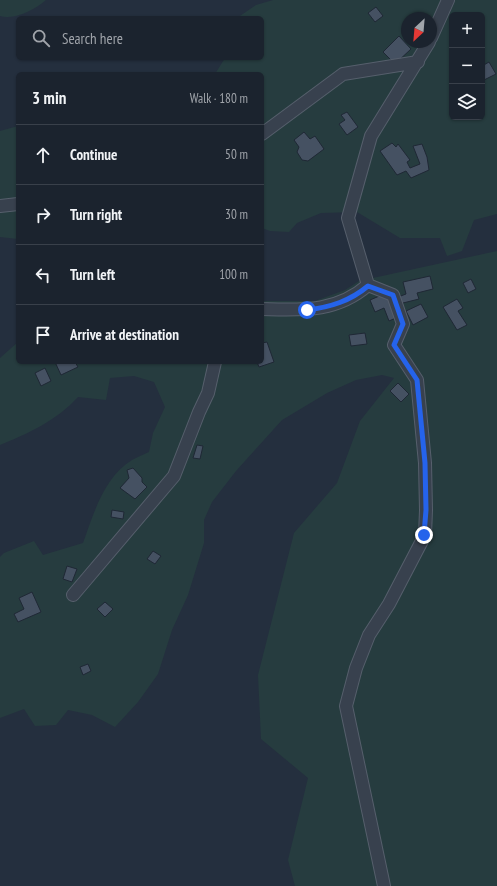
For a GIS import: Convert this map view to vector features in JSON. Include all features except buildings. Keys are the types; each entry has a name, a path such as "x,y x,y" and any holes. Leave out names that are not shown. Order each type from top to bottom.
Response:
{"street":[{"path":"437,25 448,0"},
{"path":"368,286 348,218 371,136 426,48"},
{"path":"264,133 343,74 418,62"},
{"path":"0,206 16,204"},
{"path":"264,309 307,310 328,307 355,296 368,286"},
{"path":"368,286 393,295 403,324 394,345 417,380 425,463 426,510 424,535 389,604 369,635 356,668 346,706 384,886"},
{"path":"73,595 174,476 208,393 215,364"}],"green space":[{"path":"0,0 46,0 24,13 12,17 6,17 0,16"},
{"path":"273,0 497,0 497,214 474,220 462,251 447,256 440,238 400,238 357,212 321,213 297,223 289,232 270,231 264,229 264,72 216,72 224,60 264,60 264,16 240,16 256,5"},
{"path":"16,127 16,239 0,237 0,131"},
{"path":"497,251 497,886 295,886 288,860 308,778 261,739 258,675 294,533 337,483 360,421 394,378 382,375 356,380 327,393 282,420 236,471 212,502 204,520 204,543 188,595 172,630 158,674 138,702 115,727 92,715 68,710 56,725 35,726 24,709 0,718 0,557 4,553 34,541 43,555 83,543 101,497 114,476 122,467 132,460 149,452 153,433 165,407 154,382 134,376 110,378 106,400 78,397 61,413 42,426 0,445 0,358 16,344 16,364 264,364 264,301 315,301 345,290 359,281"}],"route":[{"path":"307,310 328,307 355,296 368,286 393,295 403,324 394,345 417,380 425,463 426,510 424,535"}]}
